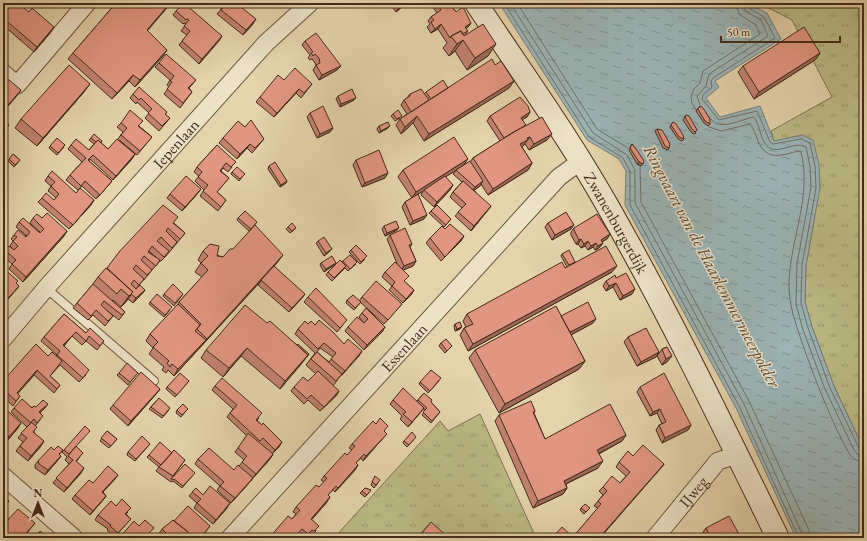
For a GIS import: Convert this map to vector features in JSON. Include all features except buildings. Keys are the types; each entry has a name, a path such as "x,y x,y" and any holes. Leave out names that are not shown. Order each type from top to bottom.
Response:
{"street":[{"path":"3,73 17,85 87,3"},
{"name":"Iepenlaan","path":"3,338 266,43 310,3"},
{"name":"Zwanenburgerdijk","path":"476,3 580,161 622,233 686,352 778,538"},
{"name":"Essenlaan","path":"230,538 559,177 580,161"},
{"name":"IJweg","path":"655,538 718,461 737,455"},
{"path":"3,476 74,538"}],"lane":[{"path":"46,288 154,381"}],"green space":[{"path":"759,3 864,3 864,450 834,386 812,327 805,302 806,265 815,215 802,135 774,141 771,131 832,97 792,20"},
{"path":"480,414 536,538 444,538 428,525 417,538 334,538 440,421 448,431"}],"water":[{"name":"Ringvaart van de Haarlemmermeerpolder","path":"499,3 748,3 767,13 781,39 715,81 719,87 706,98 720,117 760,106 774,141 802,135 813,140 819,165 820,188 806,265 805,302 812,327 834,386 864,450 864,538 796,538 736,408 625,205 626,171 619,159 587,140"}]}
